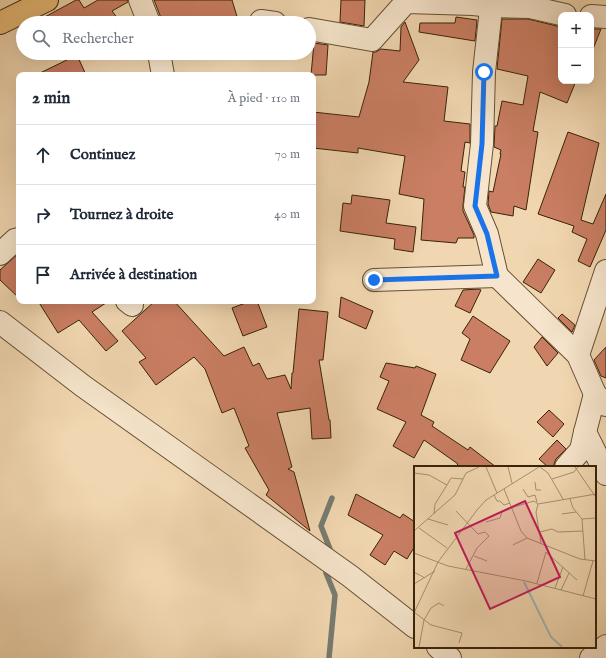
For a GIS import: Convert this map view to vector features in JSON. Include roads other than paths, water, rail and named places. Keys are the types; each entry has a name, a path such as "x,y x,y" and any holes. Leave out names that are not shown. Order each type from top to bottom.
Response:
{"main road":[{"path":"0,23 46,0"}],"street":[{"path":"140,0 146,16"},
{"path":"316,30 372,40 406,2 472,4 492,3 530,7 558,13"},
{"path":"492,3 484,72 482,144 475,206 487,234 497,276 578,355 600,399 585,432 581,450 567,466"},
{"path":"594,16 606,17"},
{"path":"160,60 162,72"},
{"path":"0,254 16,240"},
{"path":"578,355 606,274"},
{"path":"374,280 497,276"},
{"path":"0,322 83,386 350,576 414,626"},
{"path":"585,432 606,474"},
{"path":"591,658 606,646"},
{"path":"439,648 450,658"}],"waterway":[{"path":"330,549 321,526 332,498"},
{"path":"326,573 335,595 329,658"}]}
